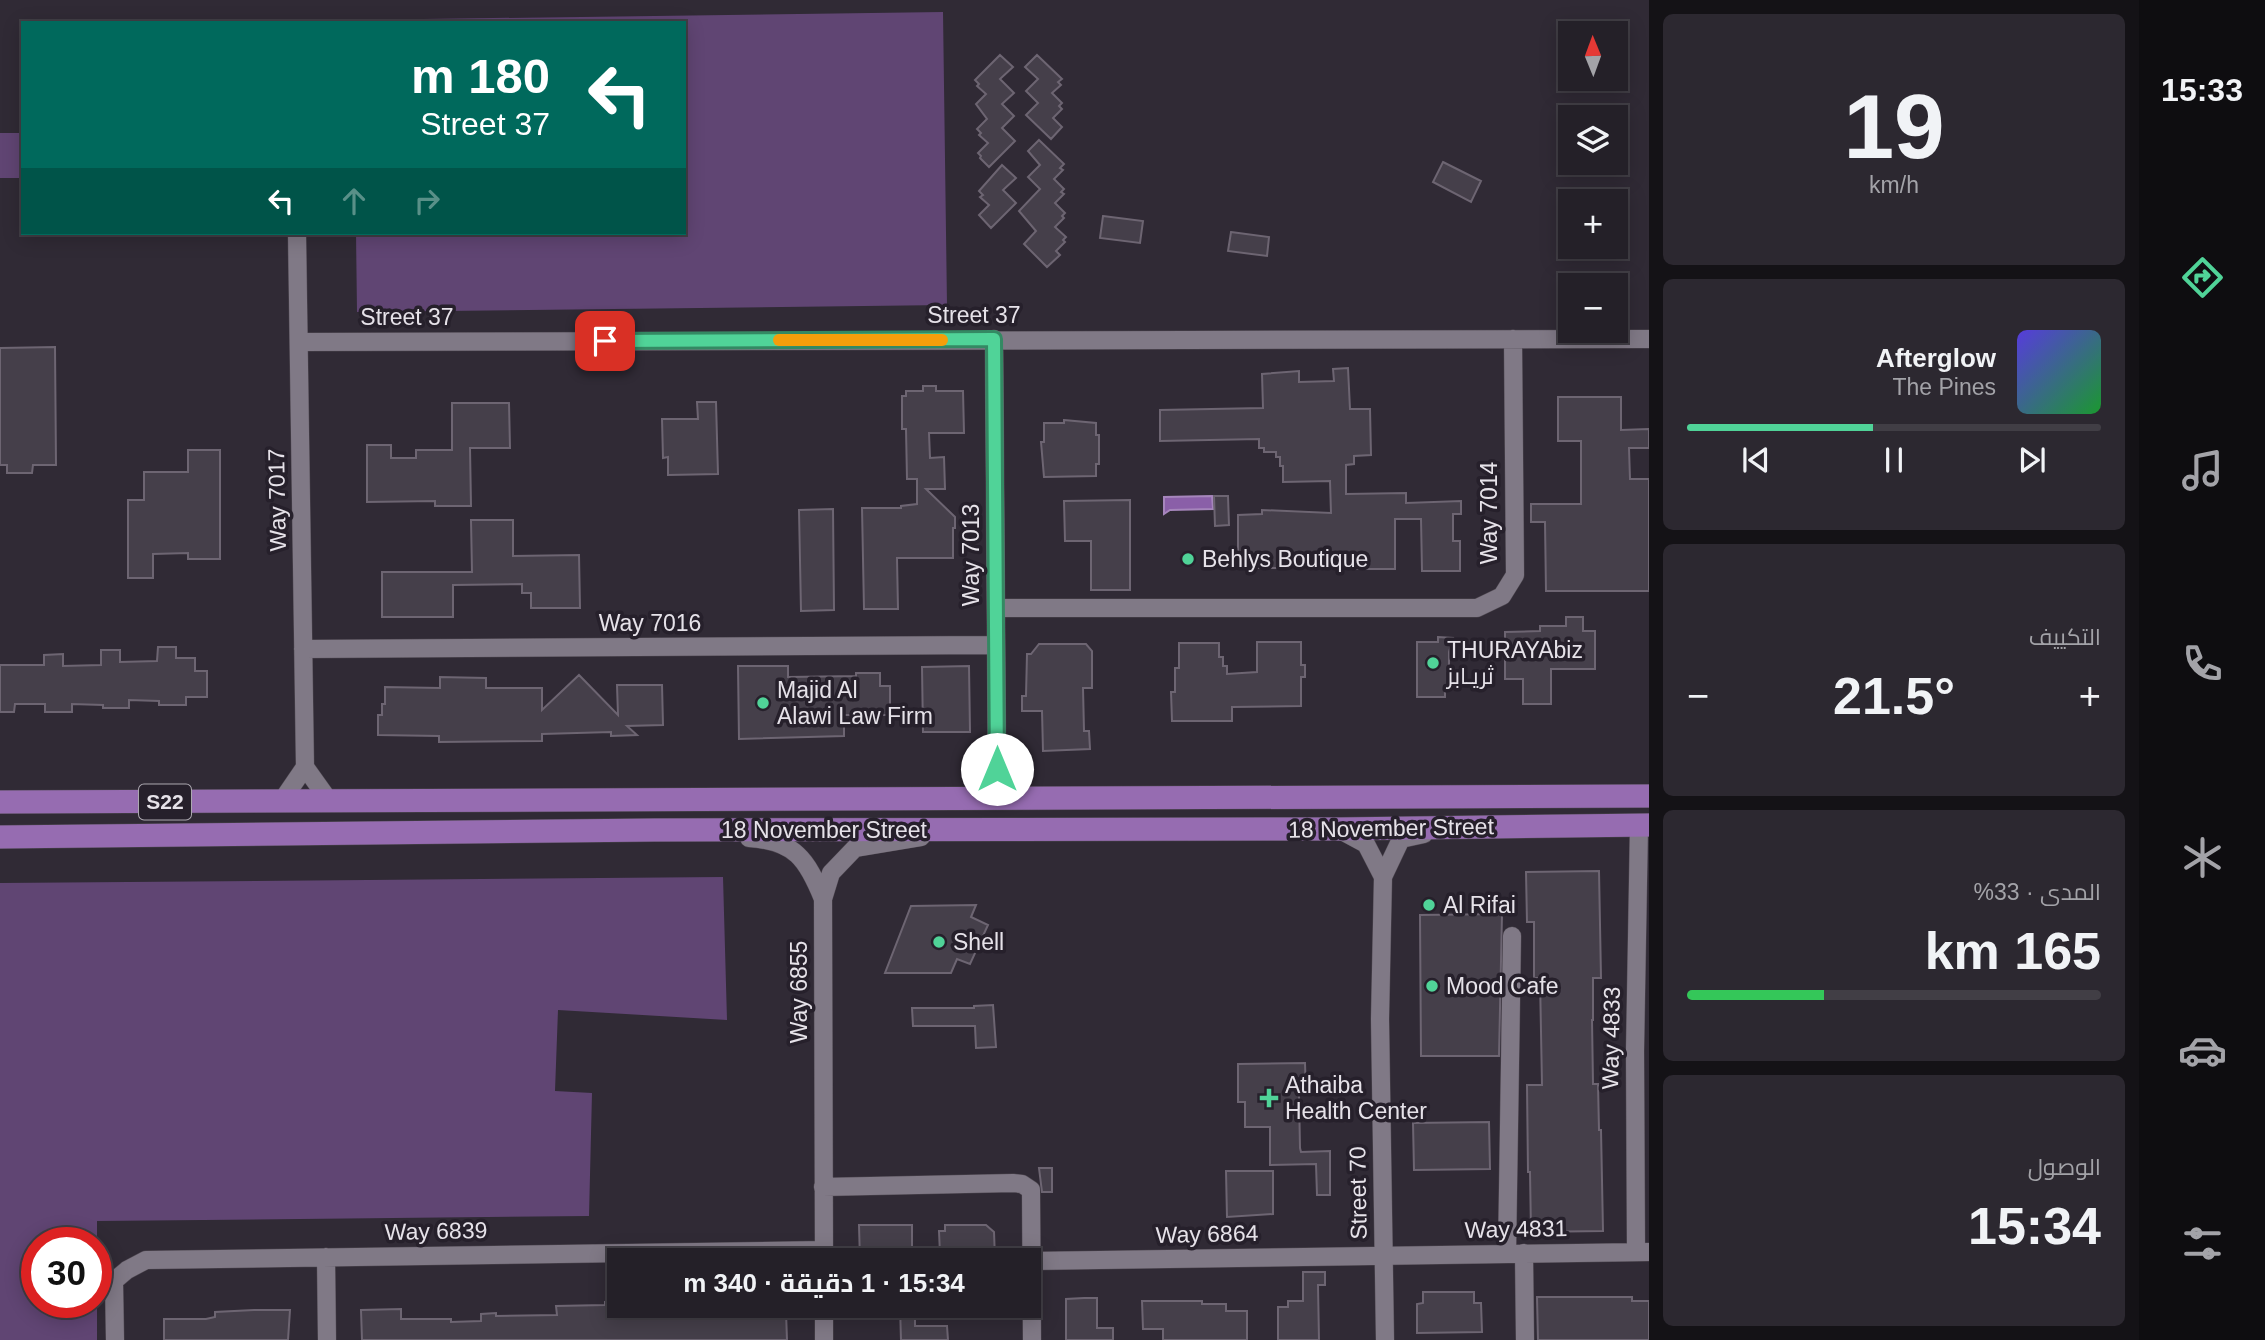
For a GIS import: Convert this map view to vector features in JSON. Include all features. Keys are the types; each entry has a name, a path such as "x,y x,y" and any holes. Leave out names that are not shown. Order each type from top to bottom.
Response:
{"main road":[{"name":"18 November Street","path":"0,802 1649,796"},
{"name":"18 November Street","path":"0,837 655,830 1339,829 1644,825"}],"street":[{"name":"Way 7017","path":"297,235 305,767"},
{"name":"Way 7013","path":"994,339 997,769"},
{"name":"Way 7014","path":"996,608 1477,608 1502,596 1515,575 1513,339"},
{"name":"Street 37","path":"299,342 1649,339"},
{"name":"Way 7016","path":"303,649 996,645"},
{"path":"281,802 305,767 330,802"},
{"path":"975,799 997,769 1017,799"},
{"name":"Way 4833","path":"1643,1252 1644,825"},
{"name":"Street 70","path":"1385,1340 1380,1019 1383,877 1401,839 1454,827"},
{"name":"Way 6855","path":"824,1248 823,899 831,873 855,848 967,829"},
{"name":"Street 70","path":"1339,829 1366,844 1383,877"},
{"path":"655,830 763,839 795,850 813,873 823,899"},
{"path":"1512,936 1516,1253 1525,1340"},
{"path":"823,1187 1013,1182 1022,1184 1031,1190 1031,1248"},
{"name":"Way 4831","path":"1384,1255 1643,1252"},
{"name":"Way 6864","path":"1041,1261 1384,1255"},
{"name":"Way 6839","path":"115,1340 114,1281 146,1259 607,1256"},
{"path":"326,1257 327,1340"},
{"path":"824,1318 824,1340"},
{"path":"1032,1318 1032,1340"}],"shaded area":[{"path":"943,12 947,305 357,312 356,235 686,235 686,21 353,20"},
{"path":"0,133 21,133 21,178 0,178"},
{"path":"1212,496 1213,509 1170,510 1164,514 1164,497"},
{"path":"723,877 727,1020 558,1010 555,1091 592,1093 589,1216 97,1221 97,1227 21,1227 21,1318 97,1318 97,1340 0,1340 0,883"}],"building":[{"path":"1000,55 1013,67 1000,79 1014,93 1002,104 1014,116 1002,128 1015,141 989,167 978,153 988,143 979,135 981,133 977,129 987,119 976,104 986,94 977,86 979,84 975,80"},
{"path":"1037,55 1062,79 1058,82 1061,85 1052,93 1062,103 1059,106 1062,109 1053,118 1062,127 1051,139 1026,115 1038,103 1026,91 1038,79 1025,67"},
{"path":"1039,140 1064,164 1060,168 1063,170 1054,179 1064,189 1061,192 1064,194 1055,203 1065,213 1055,227 1066,237 1056,251 1060,255 1047,267 1024,244 1036,231 1019,211 1040,189 1028,177 1040,165 1028,151"},
{"path":"1443,162 1481,181 1471,202 1433,182"},
{"path":"1002,165 1016,178 1003,190 1016,203 991,228 979,215 989,205 980,197 983,195 979,191"},
{"path":"1103,216 1143,221 1140,243 1100,238"},
{"path":"1231,232 1269,237 1267,256 1228,251"},
{"path":"55,347 56,465 33,465 32,473 7,473 7,465 0,465 0,348"},
{"path":"1348,368 1350,409 1370,409 1371,455 1354,456 1354,464 1346,465 1346,494 1406,493 1406,503 1461,501 1461,514 1453,514 1453,541 1460,541 1460,571 1422,571 1421,519 1395,519 1395,569 1279,565 1279,568 1238,568 1238,515 1262,514 1262,510 1331,513 1330,481 1283,482 1280,457 1276,457 1276,452 1264,452 1264,448 1259,448 1259,439 1160,441 1160,410 1263,408 1262,374 1299,371 1299,382 1334,381 1333,369"},
{"path":"923,386 936,386 936,391 963,391 964,433 929,433 930,458 944,457 945,489 926,489 955,517 953,558 897,558 898,609 864,609 862,508 901,508 917,504 917,479 907,479 902,396 906,396 906,391 923,391"},
{"path":"1558,397 1621,397 1621,430 1649,429 1649,448 1629,448 1630,479 1649,479 1649,591 1546,591 1545,522 1531,522 1531,504 1581,504 1581,441 1558,441"},
{"path":"697,402 716,402 718,474 668,475 668,457 663,458 662,419 698,419"},
{"path":"452,403 509,403 510,448 470,448 471,506 435,506 435,501 367,502 367,445 391,445 391,458 416,458 416,450 452,450"},
{"path":"1064,420 1096,423 1096,435 1099,435 1099,464 1096,464 1096,476 1044,477 1041,442 1044,442 1044,423 1064,423"},
{"path":"188,450 220,450 220,559 188,559 188,553 153,554 153,578 128,578 128,500 144,500 144,472 188,472"},
{"path":"1214,496 1228,496 1229,525 1215,526"},
{"path":"1130,500 1130,590 1091,590 1091,541 1065,541 1064,501"},
{"path":"833,509 834,610 801,611 799,510"},
{"path":"471,520 513,520 513,556 579,555 580,608 531,608 531,593 522,593 522,584 453,585 453,617 382,617 382,572 472,572"},
{"path":"1566,617 1583,617 1583,631 1595,631 1595,669 1551,669 1551,704 1523,704 1523,679 1505,679 1505,632 1540,631 1540,626 1566,626"},
{"name":"THURAYAbiz ثريـابز","path":"1438,637 1453,638 1449,652 1449,690 1445,690 1445,697 1417,697 1417,642 1438,642"},
{"path":"1257,642 1301,642 1301,665 1305,665 1305,677 1301,677 1301,706 1232,707 1232,721 1172,721 1171,692 1175,692 1175,668 1179,668 1179,643 1219,643 1219,657 1223,657 1227,674 1257,672"},
{"path":"1039,644 1086,644 1092,651 1092,688 1083,688 1084,731 1089,731 1090,749 1043,751 1042,711 1022,711 1022,696 1026,696 1027,654 1031,654"},
{"path":"158,647 176,647 176,658 195,658 195,671 207,671 207,697 186,697 186,705 159,705 159,701 129,700 129,708 72,704 72,712 45,712 45,704 15,704 14,712 0,712 0,665 44,665 44,655 63,654 63,666 101,665 101,650 120,650 120,662 157,661"},
{"path":"738,666 788,666 788,677 880,673 880,686 890,686 890,715 844,715 844,736 739,739"},
{"path":"969,666 970,732 923,732 922,667"},
{"path":"579,675 618,715 617,685 662,685 663,725 627,726 637,735 611,736 611,732 542,734 542,741 439,742 439,736 378,735 378,715 382,715 382,704 385,704 385,687 440,688 440,677 486,678 486,688 542,688 542,710"},
{"path":"1599,871 1601,978 1593,978 1592,1020 1593,1084 1598,1084 1601,1130 1603,1231 1531,1232 1527,1085 1542,1085 1540,978 1534,978 1534,922 1527,922 1526,872"},
{"name":"Shell","path":"976,905 971,917 988,925 970,964 957,959 951,973 885,973 911,906"},
{"path":"1502,914 1499,1056 1421,1056 1420,915"},
{"path":"993,1005 996,1047 976,1048 975,1026 913,1026 912,1008 974,1008"},
{"name":"Athaiba Health Center","path":"1305,1063 1306,1094 1299,1095 1300,1148 1301,1152 1330,1151 1330,1195 1317,1195 1316,1164 1270,1165 1270,1127 1245,1127 1245,1102 1238,1102 1238,1064"},
{"path":"1489,1122 1490,1169 1414,1170 1413,1123"},
{"path":"1039,1168 1052,1168 1052,1192 1042,1192"},
{"path":"1226,1171 1273,1171 1273,1214 1227,1217"},
{"path":"859,1225 912,1225 912,1248 860,1248"},
{"path":"945,1225 986,1225 994,1232 995,1248 940,1248 939,1231 945,1231"},
{"path":"1303,1272 1325,1272 1325,1285 1318,1285 1319,1340 1278,1340 1278,1307 1288,1307 1288,1301 1303,1301"},
{"path":"1423,1292 1474,1292 1474,1303 1481,1303 1482,1332 1417,1333 1417,1304 1423,1303"},
{"path":"1537,1297 1632,1297 1632,1301 1649,1301 1649,1340 1538,1340"},
{"path":"1097,1298 1097,1328 1113,1328 1113,1340 1066,1340 1066,1299"},
{"path":"1142,1301 1202,1301 1202,1304 1226,1304 1226,1311 1247,1311 1247,1340 1163,1340 1163,1329 1143,1329"},
{"path":"605,1302 607,1318 786,1318 787,1340 362,1340 361,1310 401,1309 401,1319 451,1319 451,1322 481,1321 481,1314 496,1313 496,1316 557,1315 556,1306 605,1305"},
{"path":"290,1310 288,1340 164,1340 164,1319 206,1319 215,1317 215,1312"},
{"path":"900,1318 915,1318 915,1326 947,1326 948,1340 901,1340"}],"slow traffic":[{"path":"779,340 942,340"}],"place":[{"name":"Behlys Boutique","path":"1188,559"},
{"name":"THURAYAbiz ثريـابز","path":"1433,663"},
{"name":"Majid Al Alawi Law Firm","path":"763,703"},
{"name":"Al Rifai","path":"1429,905"},
{"name":"Shell","path":"939,942"},
{"name":"Mood Cafe","path":"1432,986"},
{"name":"Athaiba Health Center","path":"1269,1098"}],"route":[{"path":"605,341 994,339 997,769"}]}
